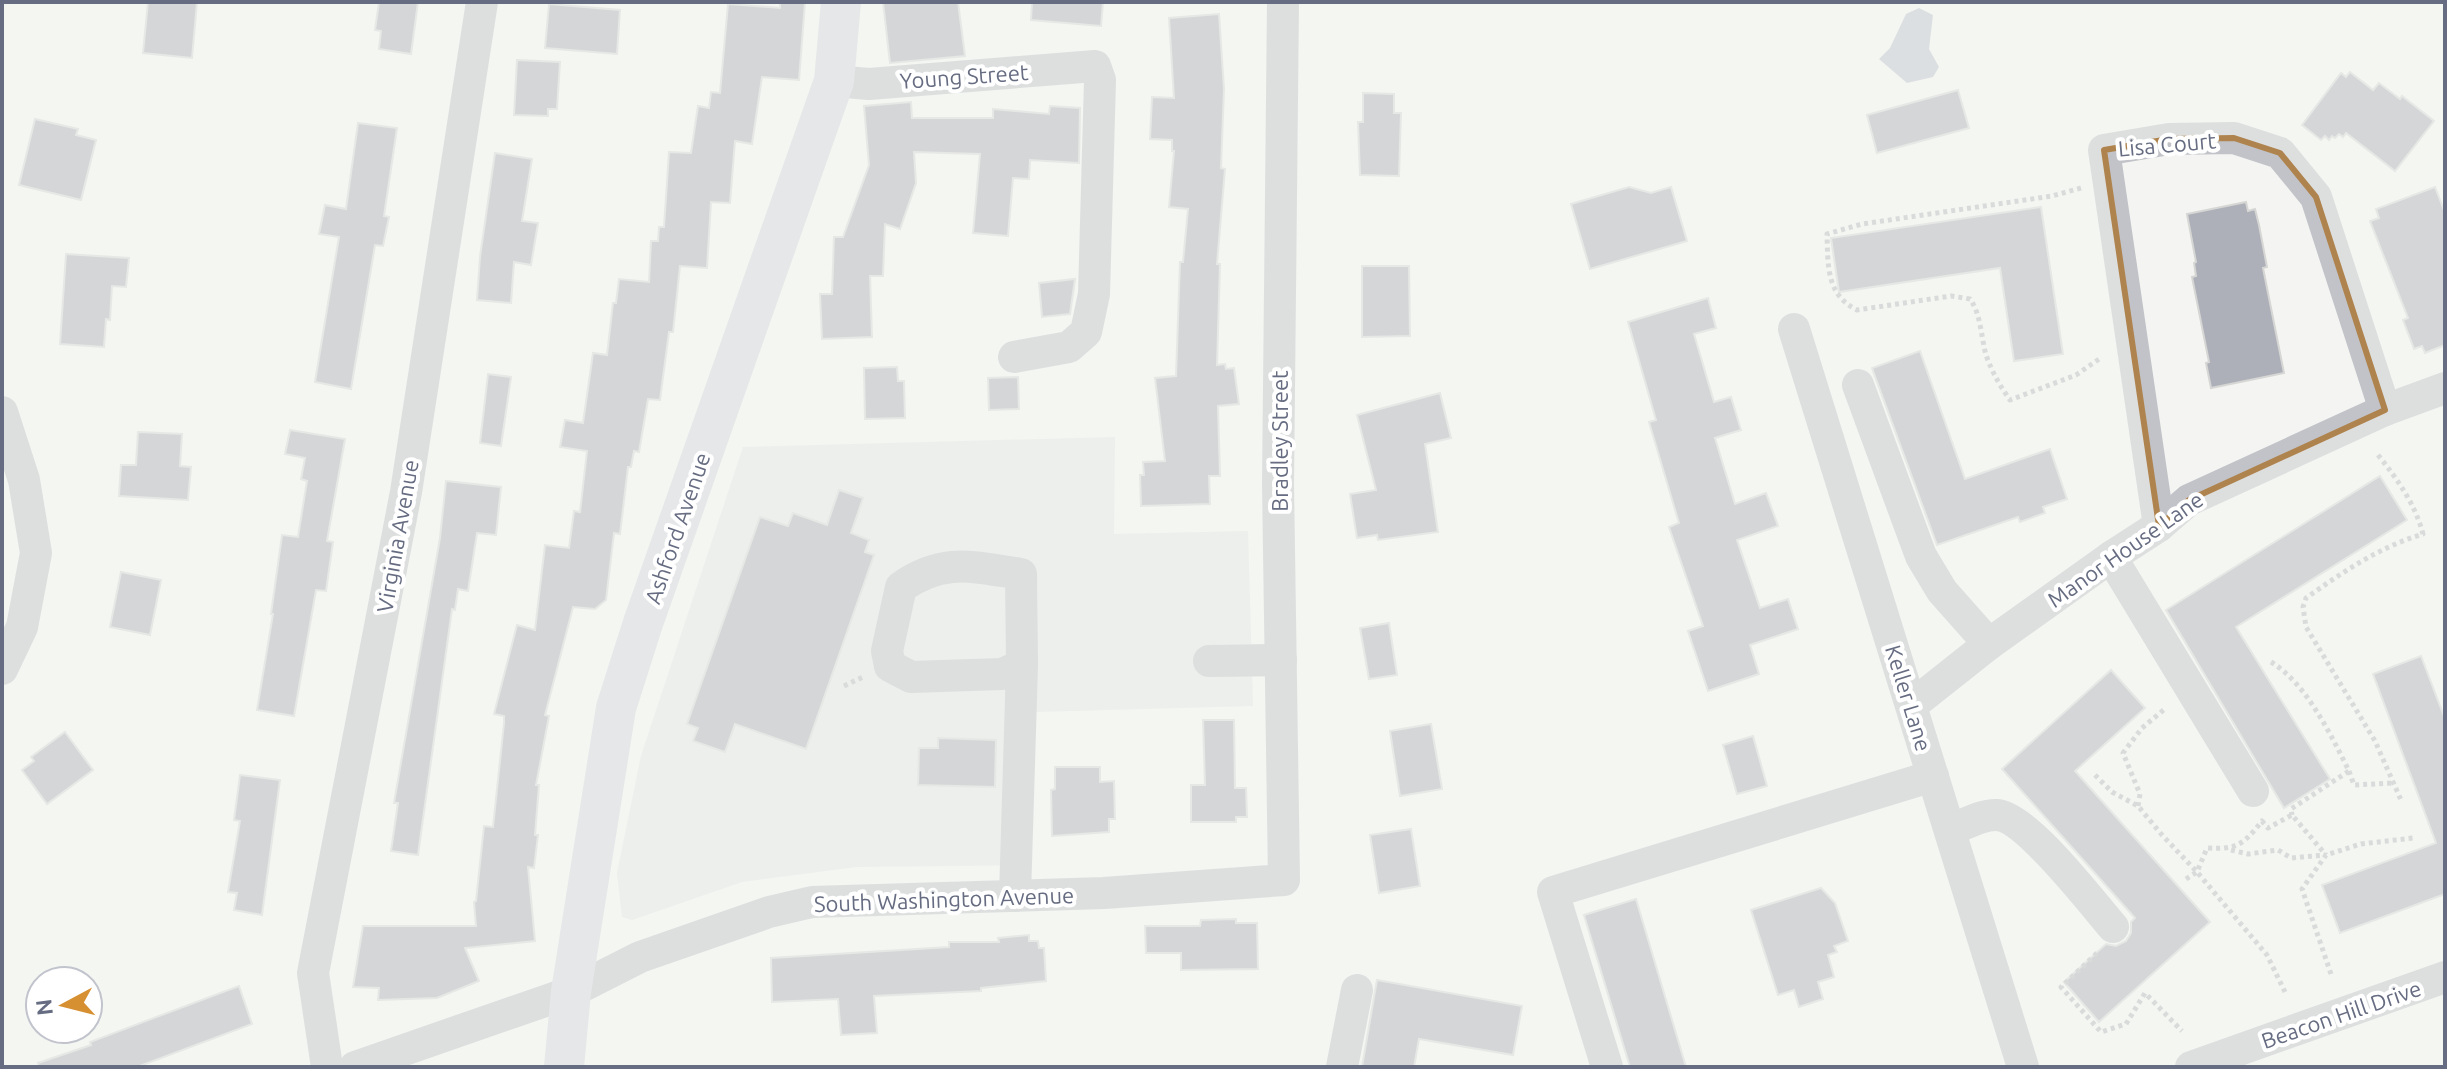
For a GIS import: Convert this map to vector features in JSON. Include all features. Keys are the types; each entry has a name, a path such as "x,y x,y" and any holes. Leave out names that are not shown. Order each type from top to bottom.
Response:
{"main road":[{"name":"Ashford Avenue","path":"564,1067 571,992 616,708 834,81 841,2"}],"street":[{"name":"Virginia Avenue","path":"327,1067 313,973 406,492 482,2"},
{"path":"1283,2 1292,2"},
{"name":"Bradley Street","path":"1283,2 1278,419 1284,880"},
{"name":"Young Street","path":"834,81 869,84 1095,66 1100,80 1094,294 1086,332 1069,347 1014,357"},
{"name":"Lisa Court","path":"2159,526 2104,150 2169,139 2234,138 2280,153 2316,197 2385,410"},
{"name":"Keller Lane","path":"1794,329 2023,1067"},
{"path":"1858,385 1921,556 1942,591 1989,644"},
{"name":"Manor House Lane","path":"1912,705 1989,644 2159,526 2189,500 2385,410 2445,388"},
{"path":"2,412 24,480 36,553 22,627 2,669"},
{"path":"2111,557 2253,791"},
{"path":"1015,896 1022,665 1021,574 956,565 934,570 901,587 887,651 890,666 911,677 1002,674 1022,665"},
{"path":"1209,661 1281,660"},
{"path":"1607,1067 1553,892 1933,776"},
{"path":"1950,830 1996,815 2008,818 2029,831 2113,927"},
{"name":"South Washington Avenue","path":"355,1067 571,992 640,957 769,912 812,902 1104,893 1284,880"},
{"name":"Beacon Hill Drive","path":"2212,1064 2445,977"},
{"path":"1342,1067 1357,990"}],"path":[{"path":"2109,183 2052,196 1905,216 1841,229 1827,234 1828,267 1837,295 1843,303 1857,310 1951,296 1970,299 1976,307 1986,354 1996,380 2010,400 2076,375 2109,353 2132,350"},
{"path":"2378,455 2401,484 2419,516 2423,534 2396,543 2351,566 2306,598 2303,607 2306,627 2375,741 2401,800"},
{"path":"2271,662 2293,679 2328,730 2354,785 2394,783"},
{"path":"2138,806 2140,794 2123,753 2142,728 2177,699"},
{"path":"2326,855 2292,815 2291,809 2349,771"},
{"path":"2095,775 2112,792 2138,806 2197,872 2267,955 2285,992"},
{"path":"2229,849 2249,838 2262,821 2268,828 2292,815"},
{"path":"2186,879 2197,872 2207,848 2248,854 2278,850 2291,858 2326,855 2361,844 2413,838"},
{"path":"2326,855 2302,889 2331,974"},
{"path":"2113,927 2112,939 2061,987 2101,1032 2126,1024 2145,993 2182,1031"}],"highlighted area":[{"path":"2234,138 2280,153 2316,197 2385,410 2189,500 2159,526 2104,150 2169,139"}],"shaded area":[{"path":"1919,8 1933,15 1929,49 1939,67 1933,77 1907,83 1879,59 1890,48 1906,14"},
{"path":"1115,437 1114,534 1248,531 1253,706 1035,712 1029,865 856,867 742,882 632,920 622,917 617,873 641,756 743,447"}],"building":[{"path":"148,2 197,2 192,58 143,53"},
{"path":"379,2 418,2 411,54 379,49 381,31 375,30"},
{"path":"780,2 805,2 799,80 762,77 752,144 735,141 730,203 711,202 707,268 680,266 673,332 669,332 660,400 648,399 639,452 634,451 631,467 628,467 620,534 614,533 606,600 595,609 573,607 545,715 549,716 536,785 539,785 535,835 538,835 534,868 528,867 535,941 465,948 479,981 437,998 378,1000 379,988 353,987 363,926 476,926 474,902 484,826 493,827 504,723 504,716 494,714 517,625 535,630 545,545 569,548 574,511 580,512 587,451 560,447 565,420 583,423 593,353 607,355 619,279 649,282 651,241 658,241 659,227 664,227 669,152 691,153 698,106 709,108 711,92 720,93 728,4 780,8"},
{"path":"883,2 958,2 965,56 890,63"},
{"path":"1032,2 1103,2 1101,26 1031,20"},
{"path":"549,4 620,10 617,54 545,48"},
{"path":"1219,14 1224,89 1221,168 1225,169 1217,264 1220,264 1217,365 1234,368 1239,404 1218,406 1220,476 1209,476 1210,504 1141,506 1140,475 1144,475 1143,462 1165,461 1155,378 1176,376 1180,262 1183,262 1188,209 1169,207 1174,151 1172,140 1150,139 1152,97 1174,98 1169,18"},
{"path":"517,60 560,62 557,109 548,109 548,116 514,115"},
{"path":"2350,72 2373,90 2379,83 2400,99 2402,96 2434,121 2395,171 2346,133 2343,137 2339,134 2329,140 2325,136 2321,140 2302,125 2341,73 2346,77"},
{"path":"1958,90 1969,128 1877,153 1867,115"},
{"path":"1363,93 1394,94 1394,113 1401,113 1399,176 1360,175 1358,122 1363,122"},
{"path":"911,102 912,118 993,118 993,109 1049,114 1050,106 1080,108 1079,163 1030,160 1029,179 1013,178 1008,236 973,233 980,154 914,152 916,183 900,229 885,224 883,276 870,276 872,337 822,339 820,294 832,294 834,237 843,237 869,165 864,106"},
{"path":"35,119 78,129 76,135 96,140 81,200 19,185"},
{"path":"358,123 397,128 384,216 389,217 383,246 375,245 351,389 315,382 339,237 319,234 325,205 346,209"},
{"path":"495,153 532,159 522,221 538,223 531,265 514,262 511,303 477,300"},
{"path":"1629,187 1651,193 1671,187 1687,241 1590,269 1571,204"},
{"path":"2435,187 2445,213 2445,345 2425,353 2422,346 2414,349 2403,320 2408,318 2370,221 2379,218 2376,209"},
{"path":"2246,202 2248,211 2255,209 2259,225 2267,267 2263,268 2284,373 2211,388 2206,363 2209,362 2192,277 2196,276 2196,262 2187,214"},
{"path":"2041,207 2063,354 2014,361 2000,268 1839,292 1831,238"},
{"path":"66,254 129,258 126,287 112,286 110,320 106,319 104,347 60,344"},
{"path":"1362,266 1409,266 1410,336 1362,337"},
{"path":"1075,279 1070,314 1042,317 1039,283"},
{"path":"1708,298 1716,328 1694,334 1714,402 1731,397 1741,430 1715,438 1735,504 1766,493 1778,526 1737,540 1760,608 1788,599 1798,629 1750,645 1759,674 1708,691 1688,631 1703,626 1669,527 1679,523 1649,422 1656,420 1628,322"},
{"path":"1920,351 1965,479 2050,449 2067,499 2043,507 2045,513 2020,522 2018,517 1937,545 1872,368"},
{"path":"897,367 898,381 904,381 905,418 865,419 864,368"},
{"path":"488,374 511,377 501,446 480,443"},
{"path":"1018,377 1019,409 989,410 988,378"},
{"path":"1440,393 1451,438 1425,444 1438,532 1378,540 1377,535 1357,538 1350,494 1376,490 1357,415"},
{"path":"290,430 345,439 327,541 333,542 326,591 316,590 294,716 257,710 282,535 298,537 307,481 301,479 305,458 285,454"},
{"path":"138,432 182,434 180,466 191,467 188,500 119,496 121,465 136,465"},
{"path":"2380,476 2407,520 2236,627 2330,779 2284,808 2166,610"},
{"path":"446,481 501,487 496,535 477,533 468,591 458,589 455,610 452,609 418,855 391,851 398,803 394,803 440,538"},
{"path":"839,490 863,498 851,533 869,540 865,552 874,555 806,749 735,724 725,752 693,741 698,728 687,724 760,517 788,526 793,513 827,525"},
{"path":"121,572 161,580 150,635 110,627"},
{"path":"1389,623 1397,675 1369,679 1360,628"},
{"path":"2421,656 2445,719 2445,894 2340,933 2322,885 2436,843 2373,674"},
{"path":"2111,670 2145,708 2075,771 2210,922 2099,1022 2064,982 2106,944 2116,946 2126,941 2135,918 2002,769"},
{"path":"1203,720 1234,720 1235,788 1246,788 1247,817 1236,817 1236,822 1191,822 1191,785 1205,785"},
{"path":"1431,724 1442,789 1400,796 1390,731"},
{"path":"65,732 93,770 47,804 22,770 34,761 31,757"},
{"path":"1753,736 1767,786 1737,794 1723,745"},
{"path":"938,738 996,740 995,787 918,785 919,748 938,748"},
{"path":"1055,767 1100,767 1100,782 1114,781 1115,819 1109,819 1109,832 1052,836 1051,790 1055,789"},
{"path":"240,775 280,780 262,915 234,910 237,893 228,892 240,821 234,820"},
{"path":"1411,829 1420,886 1379,893 1370,835"},
{"path":"1821,888 1835,903 1848,941 1834,946 1837,952 1828,955 1834,977 1818,982 1823,999 1799,1007 1794,990 1778,995 1751,910"},
{"path":"1636,899 1686,1067 1630,1067 1584,915"},
{"path":"1236,919 1236,923 1257,923 1258,969 1181,970 1181,953 1146,953 1145,926 1200,926 1201,920"},
{"path":"1029,935 1029,941 1038,941 1039,948 1044,948 1046,981 981,988 981,991 874,996 877,1033 841,1035 838,999 772,1002 771,958 949,947 949,942 999,942 998,938"},
{"path":"1377,980 1522,1006 1513,1055 1419,1039 1414,1067 1362,1067"},
{"path":"239,986 252,1024 137,1067 39,1067 38,1063 91,1045 104,1045 104,1037"}]}
